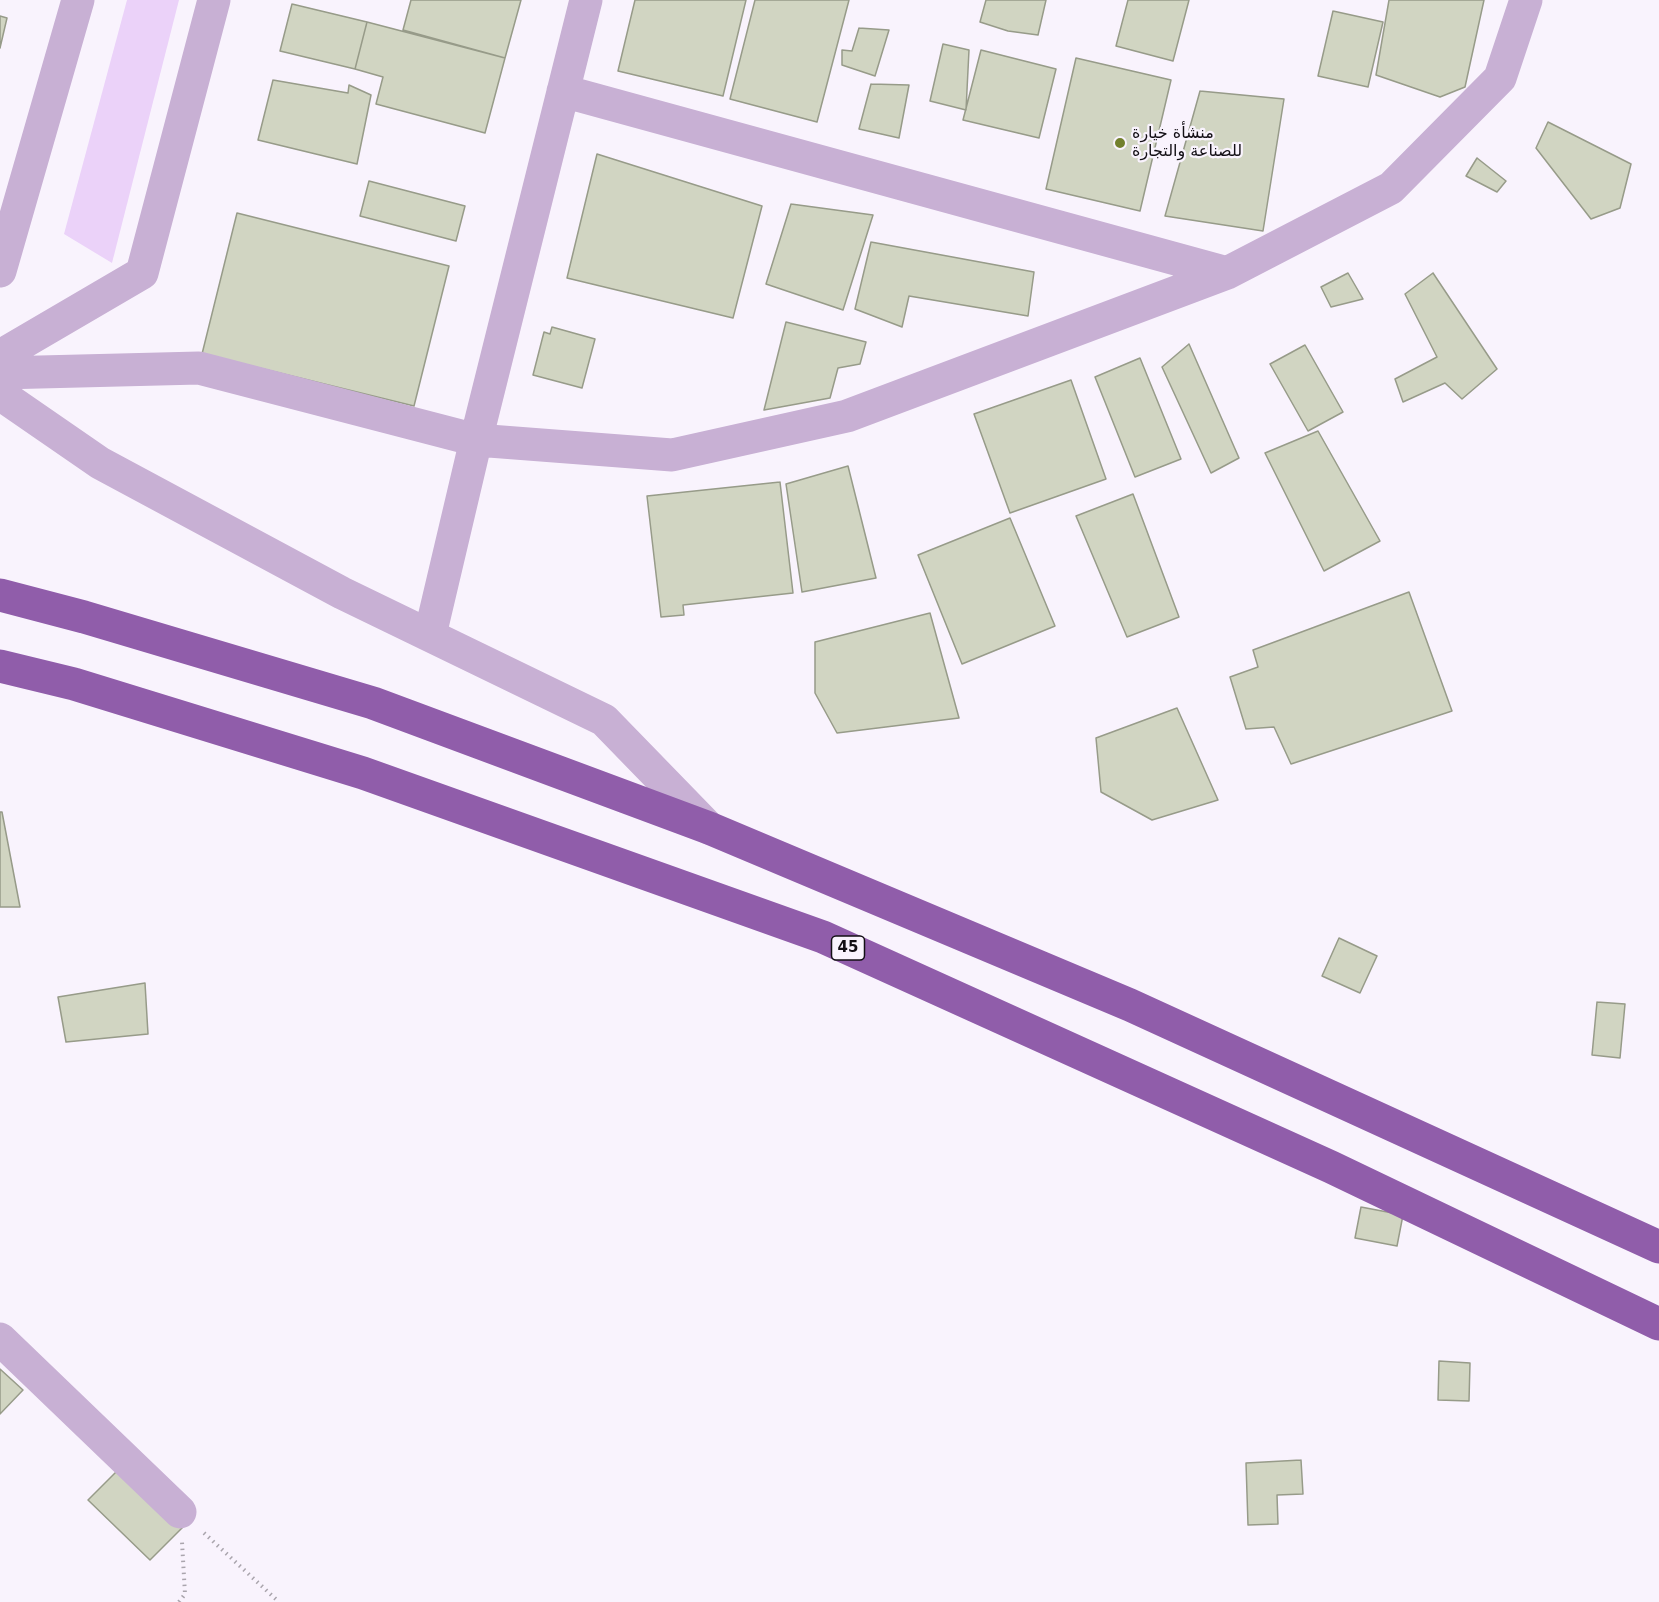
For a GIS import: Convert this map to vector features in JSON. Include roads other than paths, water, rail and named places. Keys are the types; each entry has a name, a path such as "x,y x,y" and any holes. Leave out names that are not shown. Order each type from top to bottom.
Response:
{"highway":[{"path":"0,595 84,617 373,703 709,828 1130,1005 1659,1247"},
{"name":"45","path":"0,666 74,684 363,773 823,937 1331,1167 1659,1324"}],"street":[{"path":"0,271 78,0"},
{"path":"0,357 142,273 214,0"},
{"path":"430,635 476,440 586,0"},
{"path":"0,373 199,368 476,440 672,455 847,416 1227,273 1391,188 1500,78 1526,0"},
{"path":"564,91 1227,273"},
{"path":"0,394 100,463 342,593 604,720 709,828"},
{"path":"0,1339 180,1512"}],"place":[{"name":"منشأة خيارة للصناعة والتجارة","path":"1120,143"}]}
